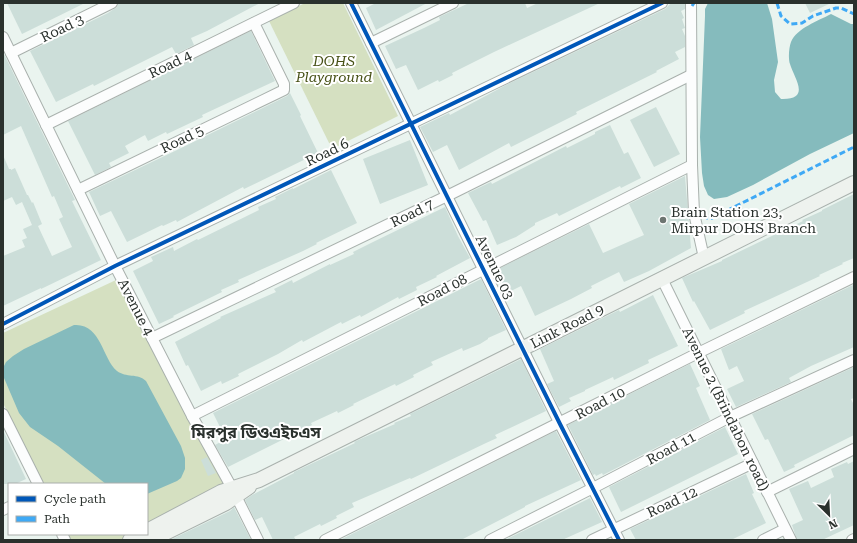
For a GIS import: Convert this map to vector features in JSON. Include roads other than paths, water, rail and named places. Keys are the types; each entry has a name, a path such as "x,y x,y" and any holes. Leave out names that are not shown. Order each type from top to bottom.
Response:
{"main road":[{"name":"Link Road 9","path":"148,530 221,492 234,492 259,480 854,183"},
{"name":"Link Road 9","path":"151,540 226,503 234,492"},
{"path":"130,540 139,535"}],"street":[{"name":"Road 3","path":"11,53 112,3"},
{"name":"Road 4","path":"46,125 294,3"},
{"name":"Avenue 03","path":"351,3 619,540"},
{"path":"371,43 453,3"},
{"name":"Road 6","path":"3,324 115,266 662,3"},
{"path":"691,3 692,165 694,213 704,258"},
{"name":"Road 5","path":"78,190 284,90 285,87 254,22"},
{"name":"Avenue 4","path":"3,37 115,266 258,540"},
{"name":"Road 7","path":"152,338 447,196 691,75"},
{"name":"Road 08","path":"192,416 692,165"},
{"name":"Road 10","path":"325,540 560,424 698,353 854,277"},
{"name":"Avenue 2 (Brindabon road)","path":"662,279 790,540"},
{"name":"Road 11","path":"490,540 730,417 854,360"},
{"path":"3,414 38,483"},
{"path":"767,492 854,449"},
{"name":"Road 12","path":"592,540 753,463"},
{"path":"763,540 785,529"}],"water":[{"path":"708,3 767,3 772,19 778,62 774,80 775,92 781,99 796,96 799,92 797,81 789,62 791,42 794,37 808,25 831,14 854,24 854,133 810,154 753,185 727,197 714,199 708,195 704,186 700,137 705,9"},
{"path":"74,325 83,326 90,330 96,335 112,365 117,371 139,377 146,381 181,446 185,458 185,469 181,478 148,494 148,483 105,483 58,446 30,427 19,413 4,378 3,368 6,362 24,349"}],"place":[{"name":"Brain Station 23, Mirpur DOHS Branch","path":"663,220"}],"district":[{"name":"মিরপুর ডিওএইচএস","path":"256,432"}],"park label":[{"name":"DOHS Playground","path":"334,70"}]}
